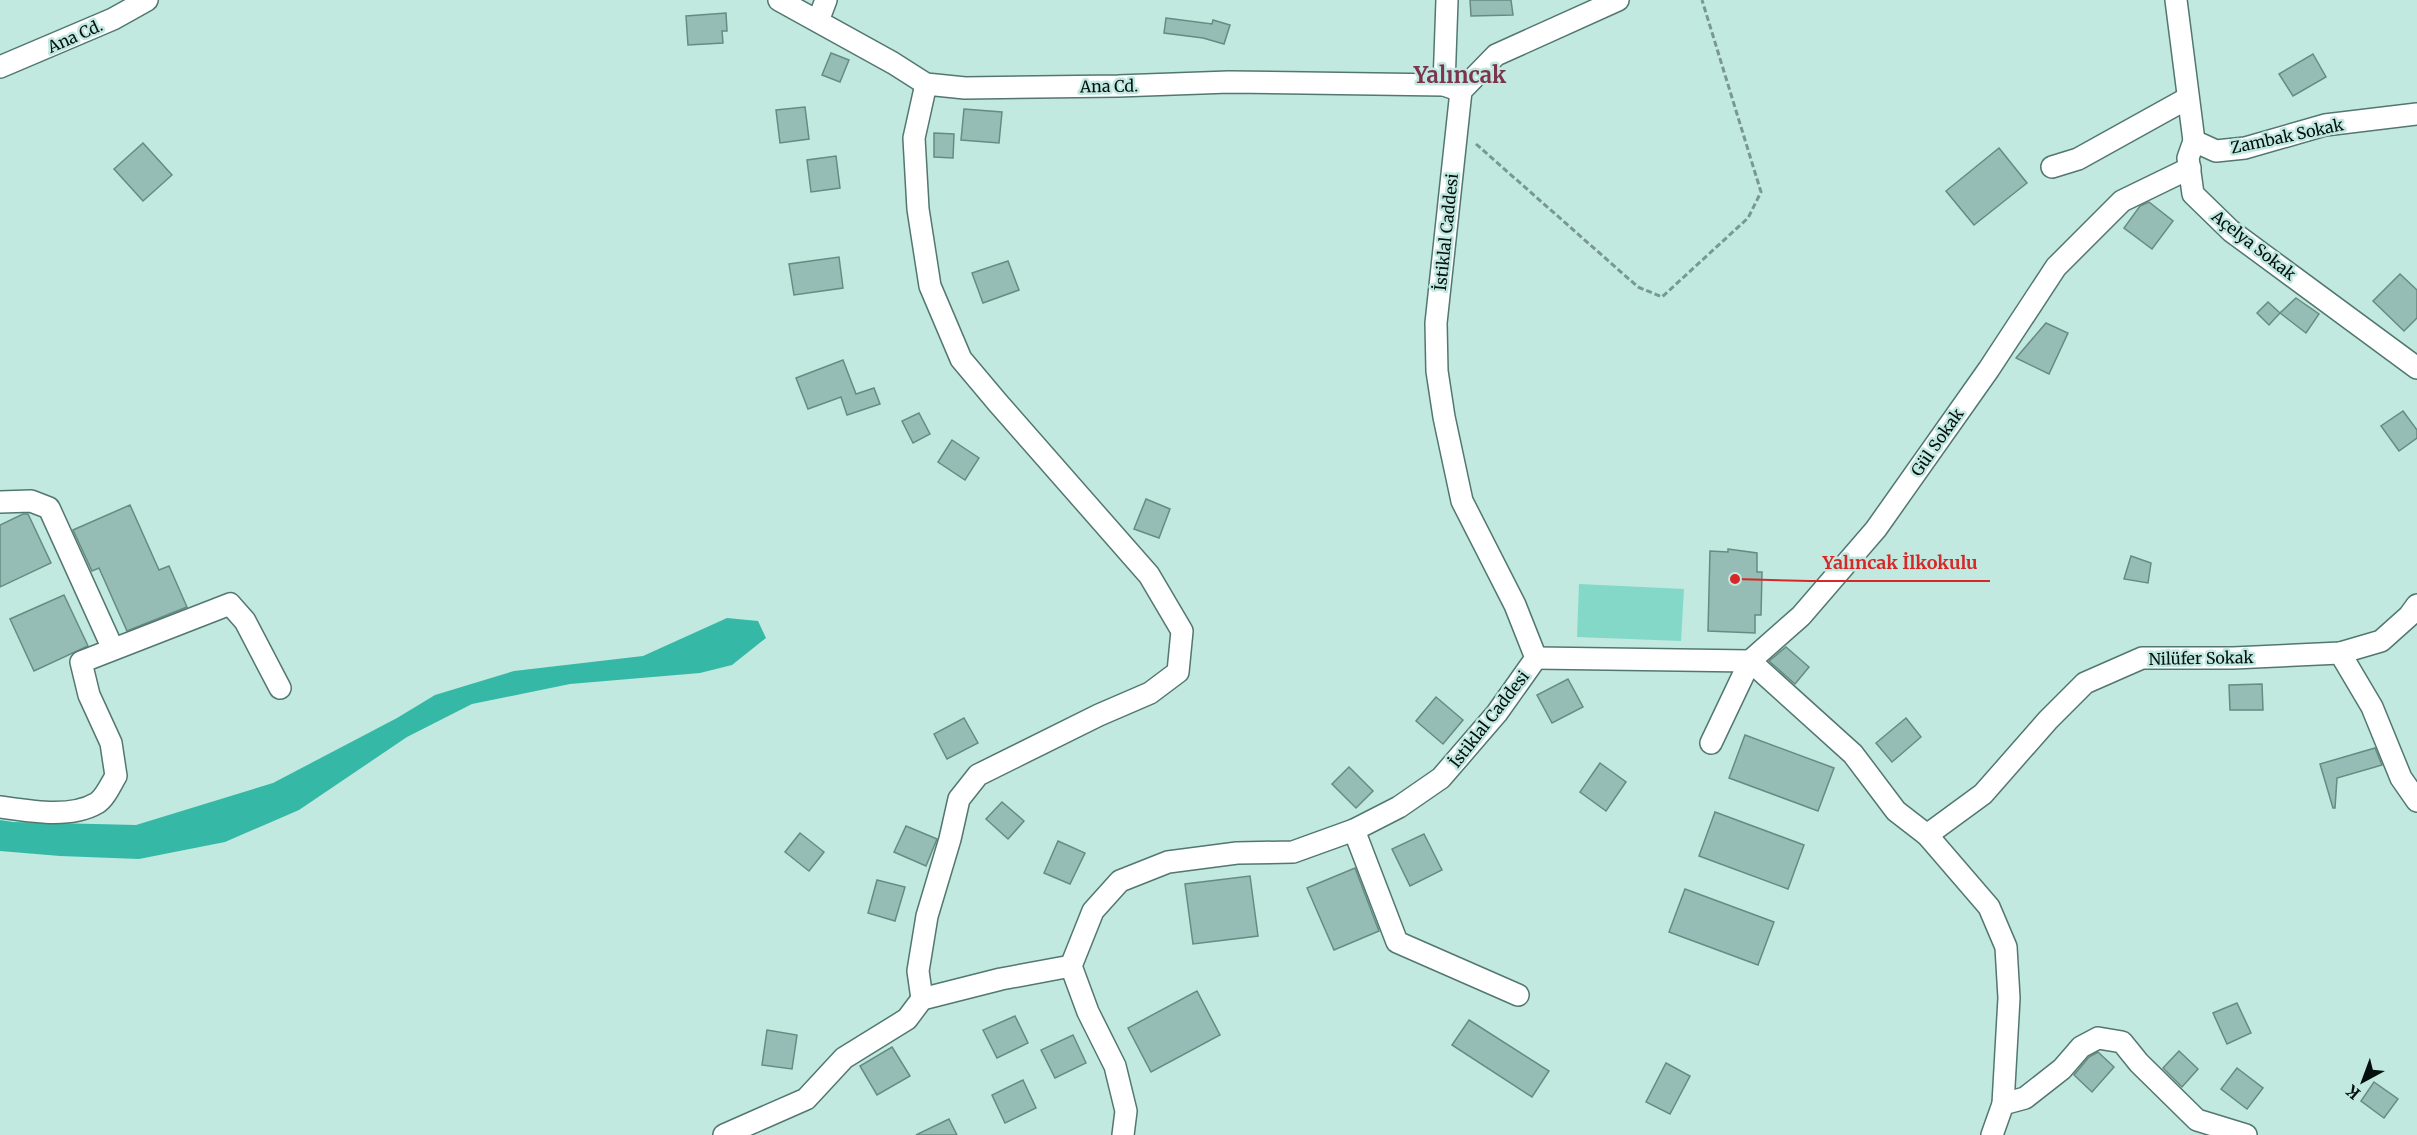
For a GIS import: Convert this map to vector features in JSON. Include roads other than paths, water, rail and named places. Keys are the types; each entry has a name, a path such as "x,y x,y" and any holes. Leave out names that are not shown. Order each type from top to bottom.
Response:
{"street":[{"name":"Ana Cd.","path":"0,67 113,19 147,0"},
{"name":"Ana Cd.","path":"779,0 926,84 965,88 1118,87 1229,82 1452,88"},
{"path":"818,21 826,0"},
{"name":"İstiklal Caddesi","path":"1071,966 1093,911 1120,881 1168,862 1237,853 1293,852 1354,830 1399,807 1442,778 1497,713 1536,658 1515,605 1462,501 1444,417 1437,371 1436,323 1446,249 1457,127 1452,88 1447,0"},
{"path":"1452,88 1496,55 1618,0"},
{"name":"Açelya Sokak","path":"2176,0 2194,141 2188,158 2193,194 2230,231 2417,368"},
{"path":"922,999 918,970 927,916 950,839 959,799 978,775 1099,715 1150,693 1178,672 1182,631 1149,575 962,359 930,286 918,209 914,138 926,84"},
{"path":"2052,167 2078,159 2188,98"},
{"name":"Zambak Sokak","path":"2194,141 2216,151 2245,148 2325,125 2417,114"},
{"name":"Gül Sokak","path":"1710,743 1750,661 1802,616 1876,529 1989,369 2056,267 2122,201 2190,168"},
{"path":"0,502 31,501 50,508 113,649"},
{"path":"0,807 42,813 78,809 98,802 116,776 111,743 88,695 81,662 230,604 245,621 280,687"},
{"name":"Nilüfer Sokak","path":"1928,835 1983,794 2048,720 2085,683 2142,658 2233,658 2340,653 2381,641 2409,616 2417,605"},
{"path":"2340,653 2372,707 2401,778 2417,801"},
{"path":"1536,658 1750,661 1853,754 1896,811 1928,835 1989,907 2006,947 2009,998 2003,1104 1992,1135"},
{"path":"1354,830 1397,942 1518,995"},
{"path":"724,1135 806,1099 844,1058 907,1019 922,999 1001,979 1071,966 1088,1012 1115,1066 1126,1111 1124,1135"},
{"path":"2003,1104 2025,1098 2062,1069 2081,1047 2098,1038 2122,1042 2139,1063 2197,1120 2246,1135"}],"place":[{"name":"Yalıncak İlkokulu","path":"1735,579"}],"district":[{"name":"Yalıncak","path":"1460,75"}]}
